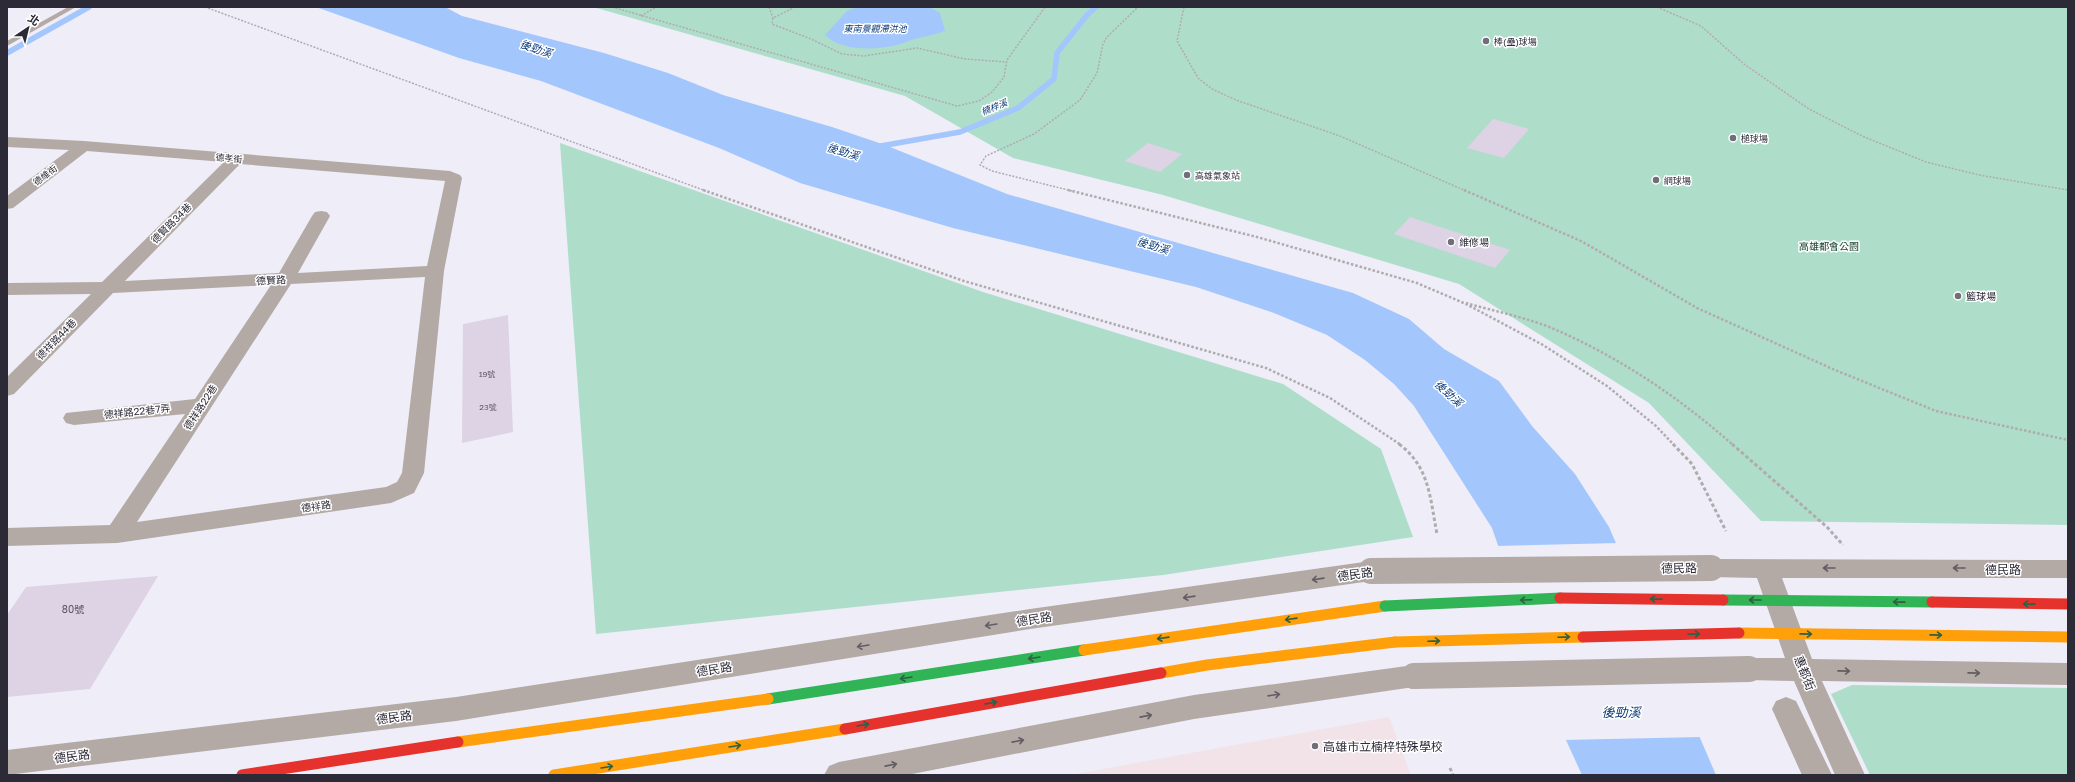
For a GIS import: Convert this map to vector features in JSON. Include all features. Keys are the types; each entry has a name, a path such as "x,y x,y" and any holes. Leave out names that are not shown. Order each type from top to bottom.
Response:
{"street":[{"name":"德孝街","path":"7,142 84,146 450,176 454,178 435,271"},
{"name":"德維街","path":"7,204 84,146"},
{"name":"德賢路34巷","path":"105,288 236,158"},
{"name":"德祥路22巷","path":"117,534 284,280 321,216"},
{"name":"德賢路","path":"7,289 105,288 284,280 435,271"},
{"name":"德祥路","path":"7,537 117,534 391,495 406,486 413,473 435,271"},
{"name":"德祥路44巷","path":"7,389 105,288"},
{"name":"德祥路22巷7弄","path":"74,418 201,405"},
{"name":"德民路","path":"7,763 456,709 1030,619 1370,571 1711,568 2068,569"},
{"name":"惠都街","path":"1766,568 1803,670 1850,775"},
{"path":"242,775 506,735 814,693 1131,642 1385,606 1583,597 2068,604"},
{"path":"554,775 802,736 1207,665 1395,642 1739,633 2068,637"},
{"path":"839,775 1194,707 1414,676 1749,669 2068,674"},
{"path":"1786,709 1817,775"}],"lane":[{"path":"7,44 73,7"}],"path":[{"path":"205,7 695,187 964,281 1266,368 1292,378 1352,410 1395,441 1418,461 1423,473 1437,534"},
{"path":"612,7 951,106 979,101 987,96 1004,77 1007,62 1045,7"},
{"path":"641,16 656,7"},
{"path":"730,7 756,7"},
{"path":"769,7 773,18 772,24 775,26 811,39 842,54 864,56 917,48 965,59 1007,62"},
{"path":"773,18 795,7"},
{"path":"1138,7 1107,37 1103,44 1097,73 1080,100 1034,134 986,156 980,165 992,171 1257,237 1348,262 1417,283 1456,300 1542,345 1607,386 1656,426 1692,464 1726,531"},
{"path":"1184,7 1177,41 1198,78 1212,89 1236,100 1340,136 1581,241 1697,308 1835,370 1936,411 2068,440"},
{"path":"1657,7 1701,26 1744,64 1809,109 1862,136 1926,162 1979,175 2068,190"},
{"path":"1456,300 1553,328 1613,358 1633,371 1698,414 1827,527 1863,568"},
{"path":"1450,768 1453,775"}],"shaded area":[{"name":"高雄市立楠梓特殊學校","path":"1389,717 1411,775 1070,775"}],"green space":[{"name":"高雄都會公園","path":"593,7 2068,7 2068,525 1761,521 1649,403 1459,284 1163,195 1013,158 905,96"},
{"path":"560,143 983,292 1283,384 1381,449 1413,537 1163,575 596,634"},
{"path":"1852,685 2068,688 2068,775 1870,775 1831,694"}],"water":[{"name":"後勁溪","path":"316,7 445,7 462,16 604,53 668,73 723,95 832,127 885,145 1007,194 1353,293 1409,319 1444,349 1499,381 1532,426 1575,474 1609,527 1716,775 1582,775 1566,740 1492,528 1414,406 1394,384 1365,360 1327,335 1274,313 1196,287 953,228 800,183 719,148 541,81 459,58"},
{"name":"東南景觀滯洪池","path":"855,8 931,8 940,13 945,31 888,47 869,49 850,47 832,41 825,35 847,11"}],"pier":[{"path":"1619,543 1701,737 1563,740 1496,546"}],"building":[{"path":"1493,119 1529,129 1504,158 1467,148"},
{"path":"1148,143 1182,154 1160,172 1125,161"},
{"name":"維修場","path":"1410,217 1510,250 1495,268 1394,234"},
{"path":"508,315 513,432 462,443 463,324"},
{"path":"158,576 90,689 7,697 7,615 26,587"}],"waterway":[{"path":"7,53 89,7"},
{"name":"楠梓溪","path":"875,147 960,132 1018,108 1054,79 1057,53 1087,15 1096,7"}],"traffic: fast":[{"path":"1385,606 1560,598"},
{"path":"1723,600 1932,602"},
{"path":"768,699 1084,650"}],"traffic: slow":[{"path":"1084,650 1385,606"},
{"path":"1739,633 2068,637"},
{"path":"1395,642 1583,637"},
{"path":"1161,673 1207,665 1395,642"},
{"path":"458,742 768,699"},
{"path":"554,775 845,729"}],"traffic: jam":[{"path":"1560,598 1723,600"},
{"path":"1932,602 2068,604"},
{"path":"1583,637 1739,633"},
{"path":"845,729 1161,673"},
{"path":"242,775 458,742"}],"place":[{"name":"棒(壘)球場","path":"1486,41"},
{"name":"槌球場","path":"1733,138"},
{"name":"高雄氣象站","path":"1187,175"},
{"name":"網球場","path":"1656,180"},
{"name":"維修場","path":"1451,242"},
{"name":"籃球場","path":"1958,296"},
{"name":"高雄市立楠梓特殊學校","path":"1315,746"}]}
